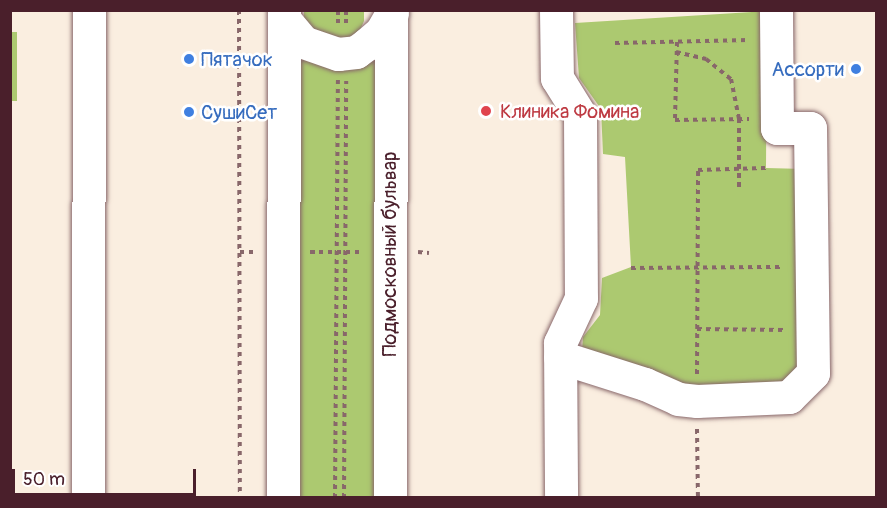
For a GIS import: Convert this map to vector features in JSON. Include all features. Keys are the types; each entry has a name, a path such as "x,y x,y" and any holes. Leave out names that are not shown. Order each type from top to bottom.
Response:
{"street":[{"path":"88,498 89,10"},
{"path":"556,10 557,78 580,115 581,298 560,343 561,498"},
{"path":"560,357 645,384 678,399 697,393 789,398 813,373 810,128 777,128 776,10"},
{"path":"284,15 303,42 342,54 356,52 381,32 392,12"},
{"name":"Подмосковный бульвар","path":"390,498 388,252 392,12"},
{"path":"283,498 284,15"}],"path":[{"path":"239,10 240,498"},
{"path":"338,10 342,54 344,498"},
{"path":"335,498 336,252 342,54 346,10"},
{"path":"615,43 756,39"},
{"path":"677,42 675,120 757,119"},
{"path":"676,52 706,59 731,79 739,119 739,189"},
{"path":"698,498 698,170 766,168"},
{"path":"240,252 429,252"},
{"path":"631,268 795,267"},
{"path":"697,329 796,330"}],"green space":[{"path":"304,11 364,11 364,21 357,37 322,41 304,22"},
{"path":"767,11 766,168 805,169 807,369 785,393 697,396 582,352 583,337 600,315 602,278 631,267 625,157 603,154 601,109 579,78 575,23"},
{"path":"11,32 17,32 17,101 11,101"},
{"path":"294,46 376,46 376,497 294,497"}],"place":[{"name":"Пятачок","path":"189,59"},
{"name":"Ассорти","path":"856,69"},
{"name":"Клиника Фомина","path":"486,111"},
{"name":"СушиСет","path":"189,112"}]}
